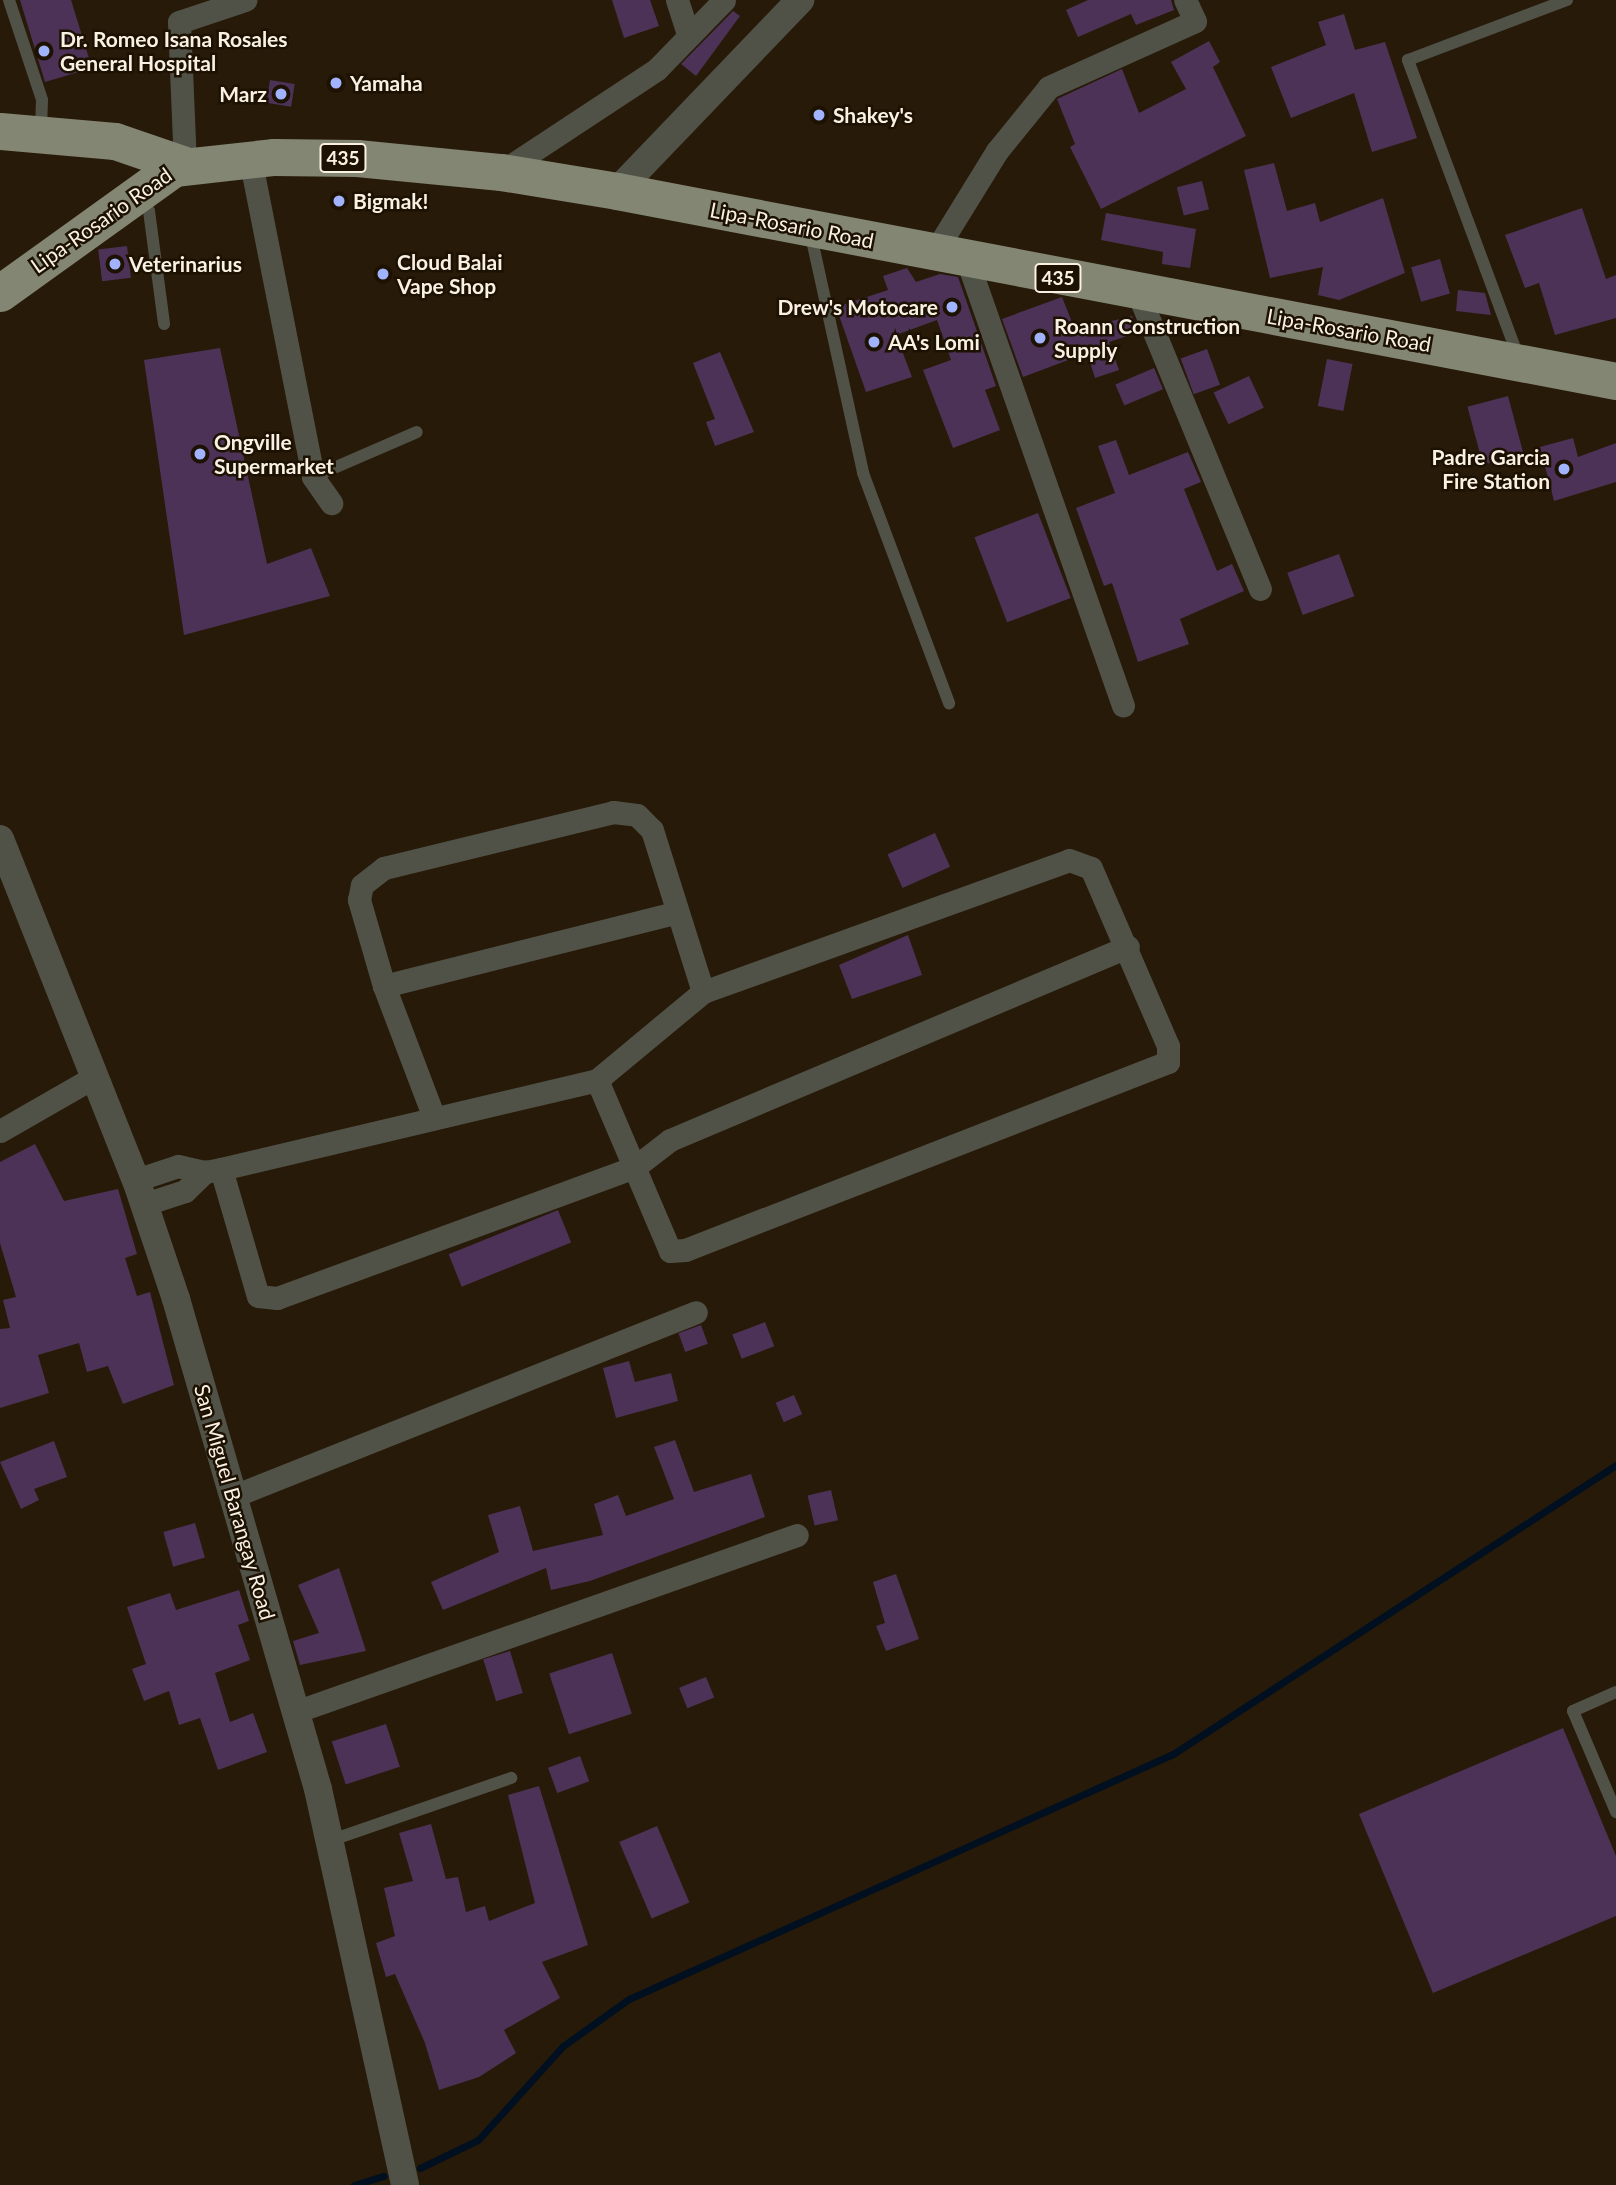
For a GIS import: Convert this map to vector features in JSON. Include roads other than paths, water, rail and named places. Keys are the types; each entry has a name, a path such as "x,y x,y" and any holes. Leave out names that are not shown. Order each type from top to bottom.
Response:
{"main road":[{"name":"435","path":"0,131 116,141 185,165"},
{"name":"Lipa-Rosario Road","path":"0,293 78,233 185,165 250,158 357,158 501,172 617,191 1139,293 1616,381"}],"street":[{"path":"185,165 179,22 245,0"},
{"path":"677,0 689,36"},
{"path":"501,172 657,69 724,0"},
{"path":"617,191 800,0"},
{"path":"1123,706 951,257 997,151 1049,87 1195,21 1185,0"},
{"path":"250,158 313,477 331,503"},
{"path":"1139,293 1260,589"},
{"path":"433,1115 384,986 359,900 362,885 384,868 613,813 637,815 652,830 675,913 703,992"},
{"name":"San Miguel Barangay Road","path":"0,839 92,1078 140,1192 234,1496 330,1841 405,2185"},
{"path":"140,1192 178,1166 213,1171 433,1115 597,1080 703,992 1069,860 1091,868 1128,947 1168,1046 1168,1062 685,1250 670,1251 597,1080"},
{"path":"384,986 675,913"},
{"path":"213,1171 258,1296 277,1298 635,1167 670,1140 1128,947"},
{"path":"0,1131 92,1078"},
{"path":"234,1496 696,1312"},
{"path":"295,1712 797,1535"}],"lane":[{"path":"9,0 41,100 40,134"},
{"path":"1521,362 1408,60 1567,0"},
{"path":"141,194 149,211 164,324"},
{"path":"809,227 863,473 949,703"},
{"path":"313,477 417,432"},
{"path":"1616,1692 1573,1711 1616,1812"},
{"path":"330,1841 511,1778"}],"waterway":[{"path":"420,2168 478,2140 563,2046 629,1999 1173,1754 1616,1465"},
{"path":"354,2185 384,2176"}],"place":[{"name":"Dr. Romeo Isana Rosales General Hospital","path":"44,51"},
{"name":"Yamaha","path":"336,83"},
{"name":"Marz","path":"281,94"},
{"name":"Shakey's","path":"819,115"},
{"name":"Bigmak!","path":"339,201"},
{"name":"Veterinarius","path":"115,264"},
{"name":"Cloud Balai Vape Shop","path":"383,274"},
{"name":"Drew's Motocare","path":"952,307"},
{"name":"Roann Construction Supply","path":"1040,338"},
{"name":"AA's Lomi","path":"874,342"},
{"name":"Ongville Supermarket","path":"200,454"},
{"name":"Padre Garcia Fire Station","path":"1564,469"}]}
